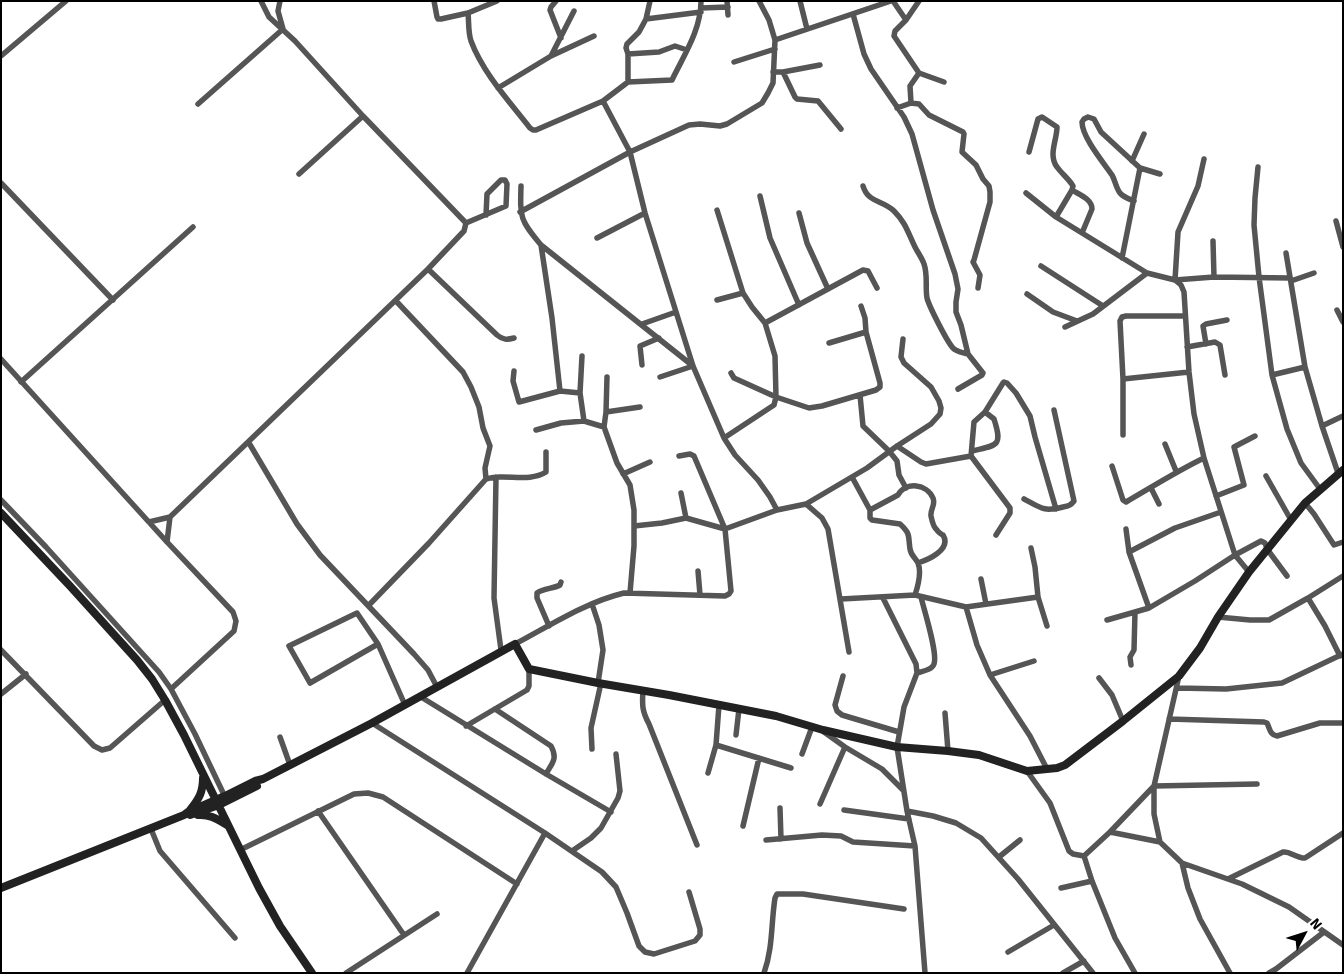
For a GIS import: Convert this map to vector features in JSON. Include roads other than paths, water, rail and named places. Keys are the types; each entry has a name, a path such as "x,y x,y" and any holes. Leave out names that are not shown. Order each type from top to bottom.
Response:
{"main road":[{"path":"1,888 256,786 263,779 405,706 501,650 515,644 529,669 776,716 823,730 897,746 979,755 1027,771 1057,768 1065,765 1179,676 1200,648 1218,617 1249,572 1267,549 1305,503 1340,471"},
{"path":"1,513 112,633 152,680 165,700 259,888 280,926 312,973"},
{"path":"187,814 202,793 203,776"},
{"path":"187,814 210,816 228,826"}],"street":[{"path":"1,56 66,1"},
{"path":"261,1 269,17 295,41 363,116 466,224"},
{"path":"280,1 278,11 282,29"},
{"path":"434,1 438,19 468,14 497,1"},
{"path":"546,1 551,7"},
{"path":"556,1 550,10 560,38"},
{"path":"628,82 628,54 626,48 639,32 646,19 650,1"},
{"path":"468,14 470,39 479,59 498,88 530,128 536,130 603,101 628,82 672,80 696,31 701,1"},
{"path":"520,212 630,152 689,125 720,126 728,124 762,103 773,83 775,40 769,20 760,1"},
{"path":"800,1 808,29"},
{"path":"775,40 892,1 906,20"},
{"path":"919,1 895,32 894,36 919,74 944,82"},
{"path":"646,19 727,4 728,15"},
{"path":"551,56 574,11"},
{"path":"853,14 864,54 871,68 904,117 912,134 933,210 956,274 958,289 956,312 968,354 983,372 982,375 958,389"},
{"path":"198,104 282,29"},
{"path":"498,88 551,56 594,36"},
{"path":"628,54 659,52 675,46 687,50"},
{"path":"734,62 775,49"},
{"path":"773,72 820,65"},
{"path":"783,72 797,99 818,101 841,129"},
{"path":"911,103 910,86 919,74"},
{"path":"603,101 630,152 645,213 693,366 724,438 735,455 758,480 777,510"},
{"path":"897,108 911,103 918,104 929,115 963,132 962,152 976,165 989,186 990,202 974,260 980,275 978,288"},
{"path":"299,174 363,116"},
{"path":"1029,152 1038,118 1042,117 1055,124 1058,129 1052,153 1053,160 1073,186 1056,217"},
{"path":"1134,201 1119,192 1113,176 1100,160 1084,132 1082,122 1084,119 1088,117 1094,119 1101,132 1140,168 1160,174"},
{"path":"1132,161 1144,134"},
{"path":"1175,280 1178,232 1198,186 1204,159"},
{"path":"1258,167 1254,225 1258,277 1272,375 1287,429 1302,463 1320,489"},
{"path":"1122,258 1140,168"},
{"path":"149,522 170,517 249,443 428,269 464,231 466,224 486,215 506,206 507,184 505,180 501,180 487,194 486,215"},
{"path":"1,183 113,300"},
{"path":"521,186 520,212 522,220 541,245 693,366"},
{"path":"863,186 865,192 872,200 887,205 903,221 924,264 927,279 927,299 952,348 968,354"},
{"path":"1072,190 1092,205 1082,233"},
{"path":"1026,193 1056,217 1147,273 1175,280 1258,277 1290,279 1314,274"},
{"path":"760,196 770,238 799,305"},
{"path":"717,210 743,293 765,322 775,356 776,397 773,406 724,438"},
{"path":"596,238 645,213"},
{"path":"799,213 807,243 828,289"},
{"path":"1336,221 1343,246"},
{"path":"21,382 192,227"},
{"path":"1213,242 1214,278"},
{"path":"541,245 560,391"},
{"path":"1286,253 1305,367 1322,426 1340,471"},
{"path":"1041,266 1103,306"},
{"path":"428,269 497,335 507,340 514,338"},
{"path":"765,322 865,270 868,271 877,288"},
{"path":"1065,327 1093,314 1147,273"},
{"path":"1175,280 1181,285 1184,292 1189,372 1194,414 1204,458 1235,554 1249,572"},
{"path":"717,300 743,293"},
{"path":"1027,294 1053,312 1077,321"},
{"path":"396,301 463,372 471,387 490,446 486,479"},
{"path":"731,373 734,378 776,397 809,408 860,395 880,387 866,332 866,318 861,306"},
{"path":"1337,310 1343,322"},
{"path":"642,324 676,312"},
{"path":"1123,435 1120,321 1122,317 1185,316"},
{"path":"1206,344 1203,326 1227,320"},
{"path":"829,344 866,332"},
{"path":"642,366 640,346 659,338"},
{"path":"634,526 686,518 725,529 777,510 806,504 852,477 931,424 940,414 940,401 931,387 904,363 901,356 904,339"},
{"path":"1187,347 1215,342 1220,345 1225,375"},
{"path":"582,356 580,394 584,421"},
{"path":"1,359 233,612 236,621 234,631 171,688"},
{"path":"660,377 693,366"},
{"path":"1272,375 1305,367"},
{"path":"514,371 513,381 519,402 560,391 580,394"},
{"path":"1123,379 1189,372"},
{"path":"607,377 604,427 617,463 630,485 634,510 634,546 630,593"},
{"path":"996,535 1010,513 1010,508 972,453 974,422 985,412 1002,383 1007,383 1016,393 1030,416 1056,509"},
{"path":"860,395 863,426 890,451 896,461 899,475 906,488"},
{"path":"606,412 640,407"},
{"path":"1024,499 1046,510 1069,506 1074,501 1054,410"},
{"path":"897,446 926,464 972,453 995,445 998,439 994,419 985,412"},
{"path":"1322,426 1343,416"},
{"path":"536,430 561,423 584,421 604,427"},
{"path":"1216,496 1244,484 1234,447 1254,436"},
{"path":"249,443 297,524 320,554 414,654 428,670 437,687"},
{"path":"1165,444 1176,471"},
{"path":"369,605 486,479 496,477 535,477 544,474 546,472 546,452"},
{"path":"515,644 609,597 630,593 725,596 729,594 731,591 725,529 694,456 690,454 679,456"},
{"path":"1112,466 1123,500 1126,502 1176,471 1204,458"},
{"path":"623,474 650,462"},
{"path":"1266,476 1291,520"},
{"path":"496,477 494,598 501,650"},
{"path":"852,477 870,510 870,518 872,520 900,524 909,534 910,551 918,563 918,596 934,649 935,663 931,668 917,673"},
{"path":"870,510 898,495 900,491 906,488 914,486 923,487 929,492 934,499 934,505 931,510 934,527 942,535 945,543 943,548 933,557 918,563"},
{"path":"1151,488 1159,504"},
{"path":"681,494 686,518"},
{"path":"1,500 120,627 159,672 171,688 226,798"},
{"path":"1305,503 1334,545 1343,542"},
{"path":"806,504 822,518 828,529 849,652"},
{"path":"1129,552 1176,528 1221,512"},
{"path":"167,542 170,517"},
{"path":"1126,529 1129,552 1150,608"},
{"path":"1107,620 1150,608 1196,581 1235,554 1261,541 1265,543 1267,549 1288,576"},
{"path":"1031,548 1038,597 1047,626"},
{"path":"698,571 700,595"},
{"path":"1218,617 1269,620 1343,576"},
{"path":"981,579 986,604"},
{"path":"549,626 537,598 537,593 556,587 561,582"},
{"path":"841,599 918,596 966,607 1038,597"},
{"path":"882,598 916,664 917,673 904,707 897,746 907,811 915,846 925,973"},
{"path":"1177,688 1226,689 1282,683 1341,655 1308,598"},
{"path":"592,604 599,625 603,650 600,683 591,728 592,748"},
{"path":"966,607 977,645 990,675 1030,736 1047,770"},
{"path":"1131,665 1130,657 1134,650 1134,612"},
{"path":"378,644 310,683 289,646 357,613 378,644 405,706"},
{"path":"112,633 120,627"},
{"path":"1,650 94,746 102,750 110,748 165,700"},
{"path":"990,675 1034,661"},
{"path":"466,726 527,690 529,686 529,669"},
{"path":"1,694 26,674"},
{"path":"843,676 835,706 837,711 842,715 899,732"},
{"path":"1160,842 1154,814 1154,786 1179,676"},
{"path":"1099,678 1112,695 1123,721"},
{"path":"643,690 642,708 644,714 698,845"},
{"path":"421,697 466,726 611,812"},
{"path":"708,773 716,745 719,705"},
{"path":"495,709 551,746 556,757 546,774"},
{"path":"736,735 739,709"},
{"path":"945,712 948,751"},
{"path":"1169,719 1264,722 1267,723 1271,733 1277,736 1320,723 1343,723"},
{"path":"372,723 545,833 602,872 616,887 639,946 645,952 654,954 695,941 700,935 689,892"},
{"path":"802,754 812,727"},
{"path":"823,730 845,747 882,769 904,791"},
{"path":"280,737 290,765"},
{"path":"716,745 791,768"},
{"path":"820,804 845,747"},
{"path":"572,851 591,838 601,828 618,798 620,791 616,754"},
{"path":"744,826 759,758"},
{"path":"1027,771 1050,803 1069,851 1073,854 1084,856"},
{"path":"1084,856 1154,786 1257,784"},
{"path":"240,850 354,794 368,793 382,797 517,884"},
{"path":"780,808 781,839"},
{"path":"844,810 909,819"},
{"path":"318,811 404,935"},
{"path":"907,811 956,823 981,838 999,857 1094,973"},
{"path":"151,829 160,851 235,938"},
{"path":"1110,832 1160,842 1182,863 1242,884 1289,907 1343,945"},
{"path":"467,973 545,833"},
{"path":"1228,879 1283,852 1298,858 1305,858 1343,833"},
{"path":"766,840 822,835 841,836 853,842 915,846"},
{"path":"999,857 1020,840"},
{"path":"1084,856 1115,938 1135,973"},
{"path":"1182,863 1188,888 1200,919 1230,973"},
{"path":"1061,888 1092,881"},
{"path":"764,973 771,944 776,894 803,894 904,909"},
{"path":"346,973 437,914"},
{"path":"1008,952 1054,925"},
{"path":"1269,973 1324,932"},
{"path":"1063,973 1084,961"}]}
